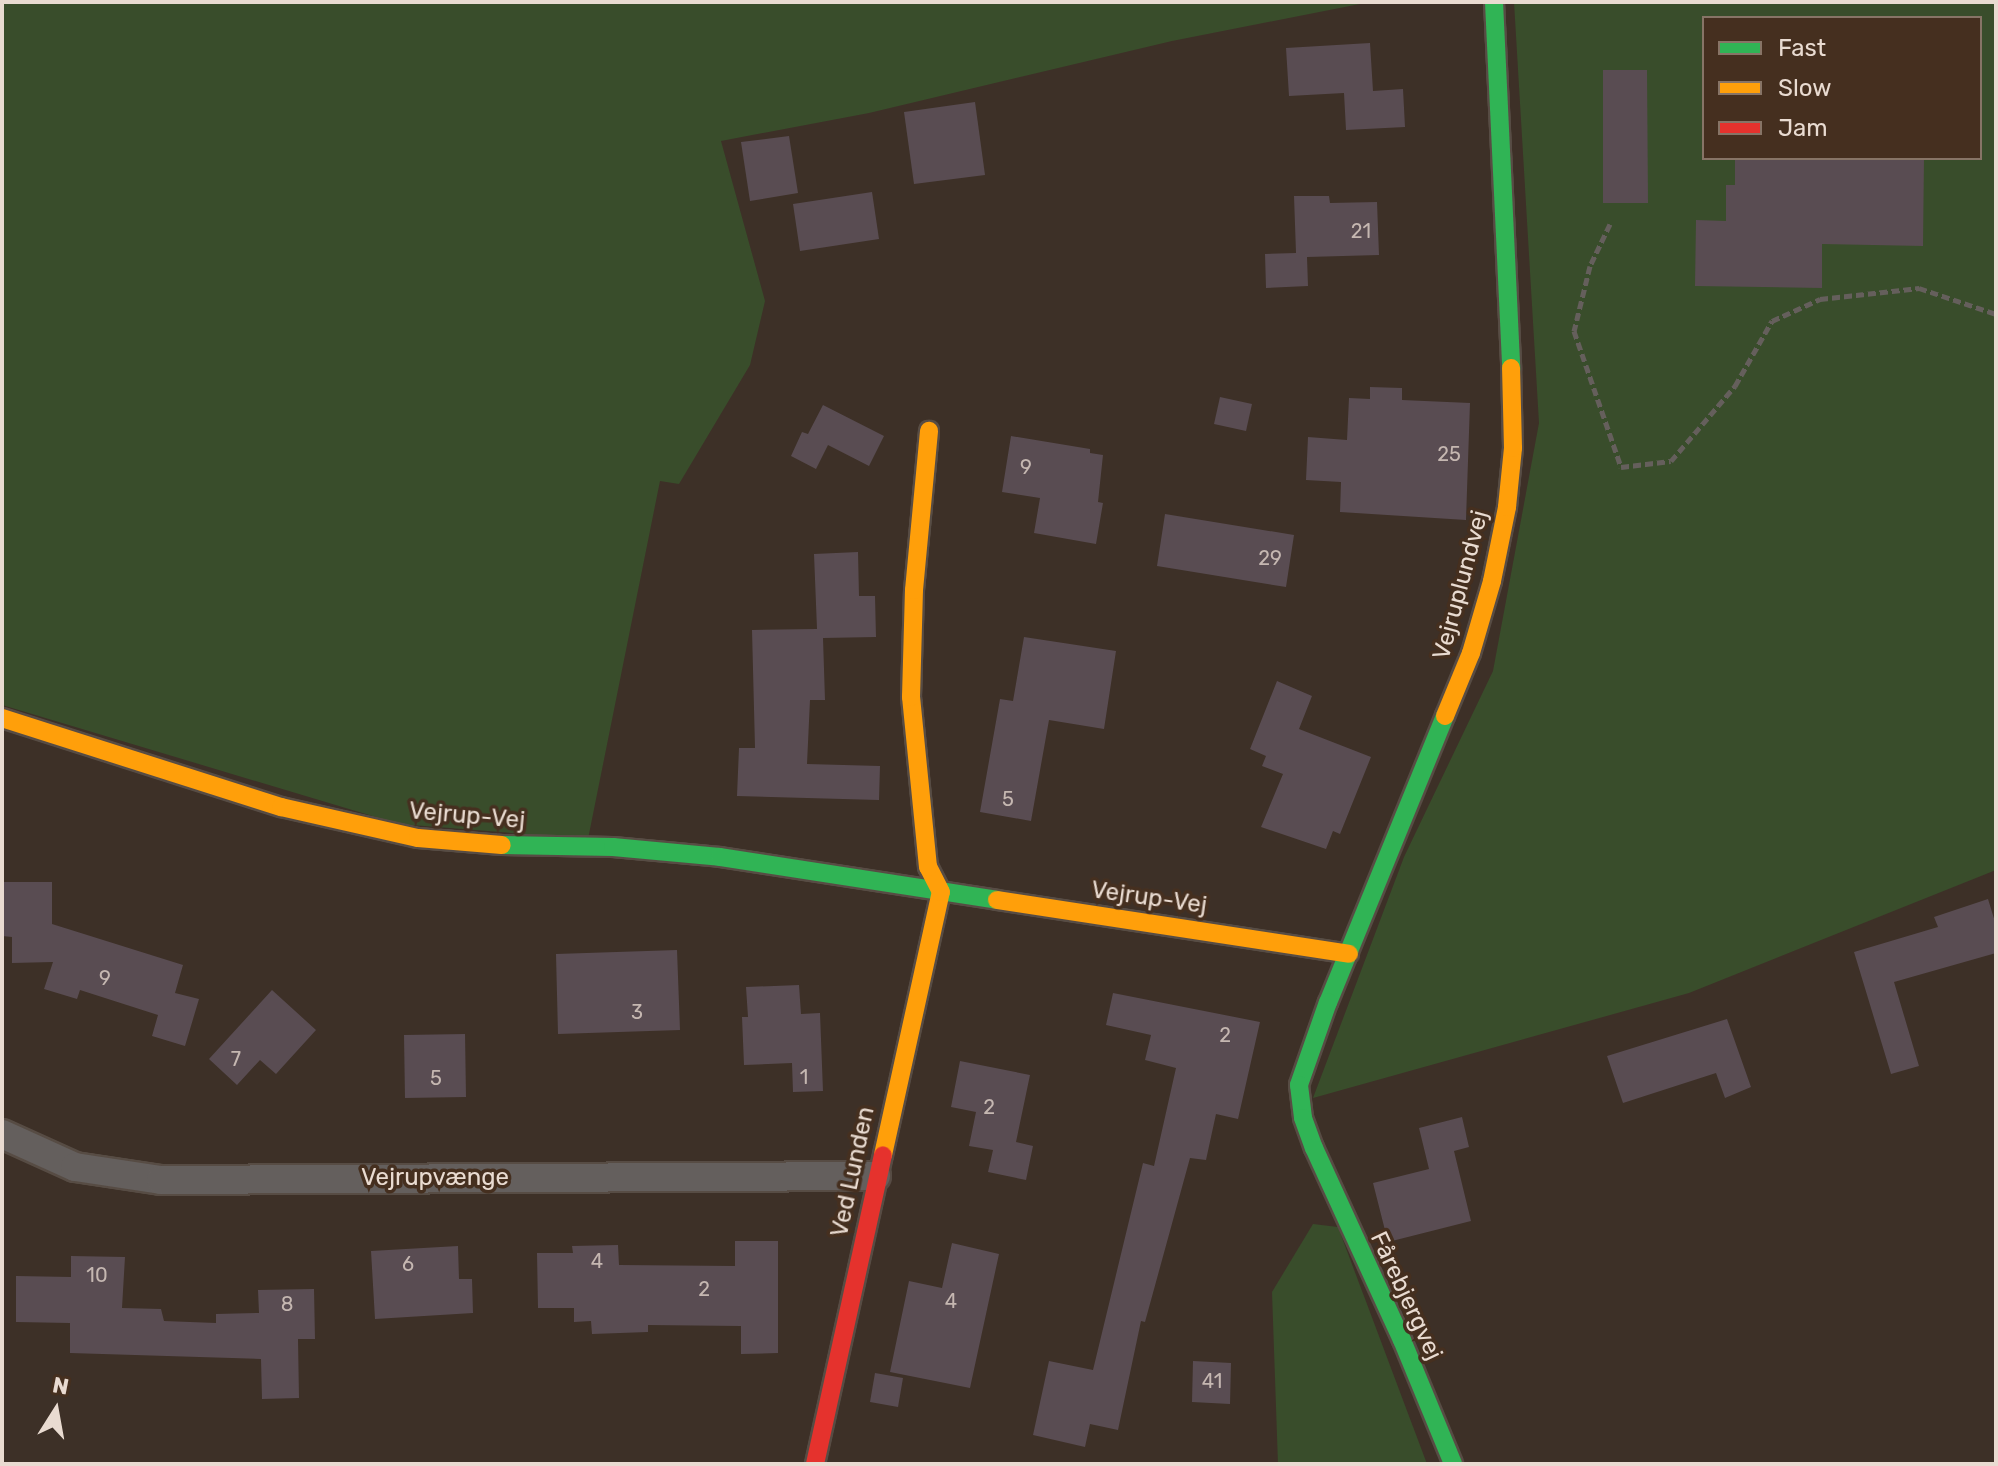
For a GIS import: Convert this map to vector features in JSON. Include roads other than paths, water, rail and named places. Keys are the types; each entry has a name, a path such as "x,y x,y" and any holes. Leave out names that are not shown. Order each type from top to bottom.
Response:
{"street":[{"name":"Vejruplundvej","path":"1314,1148 1303,1118 1299,1085 1471,653 1492,581 1507,507 1513,448 1509,270 1494,2"},
{"path":"929,431 914,590 911,697 928,867 941,892"},
{"name":"Vejrup-Vej","path":"2,718 281,807 418,838 477,844 669,851 1349,954"},
{"name":"Ved Lunden","path":"815,1464 941,892"},
{"name":"Vejrupvænge","path":"2,1134 75,1167 161,1180 876,1176"},
{"name":"Fårebjergvej","path":"1314,1148 1402,1340 1453,1464"}]}
